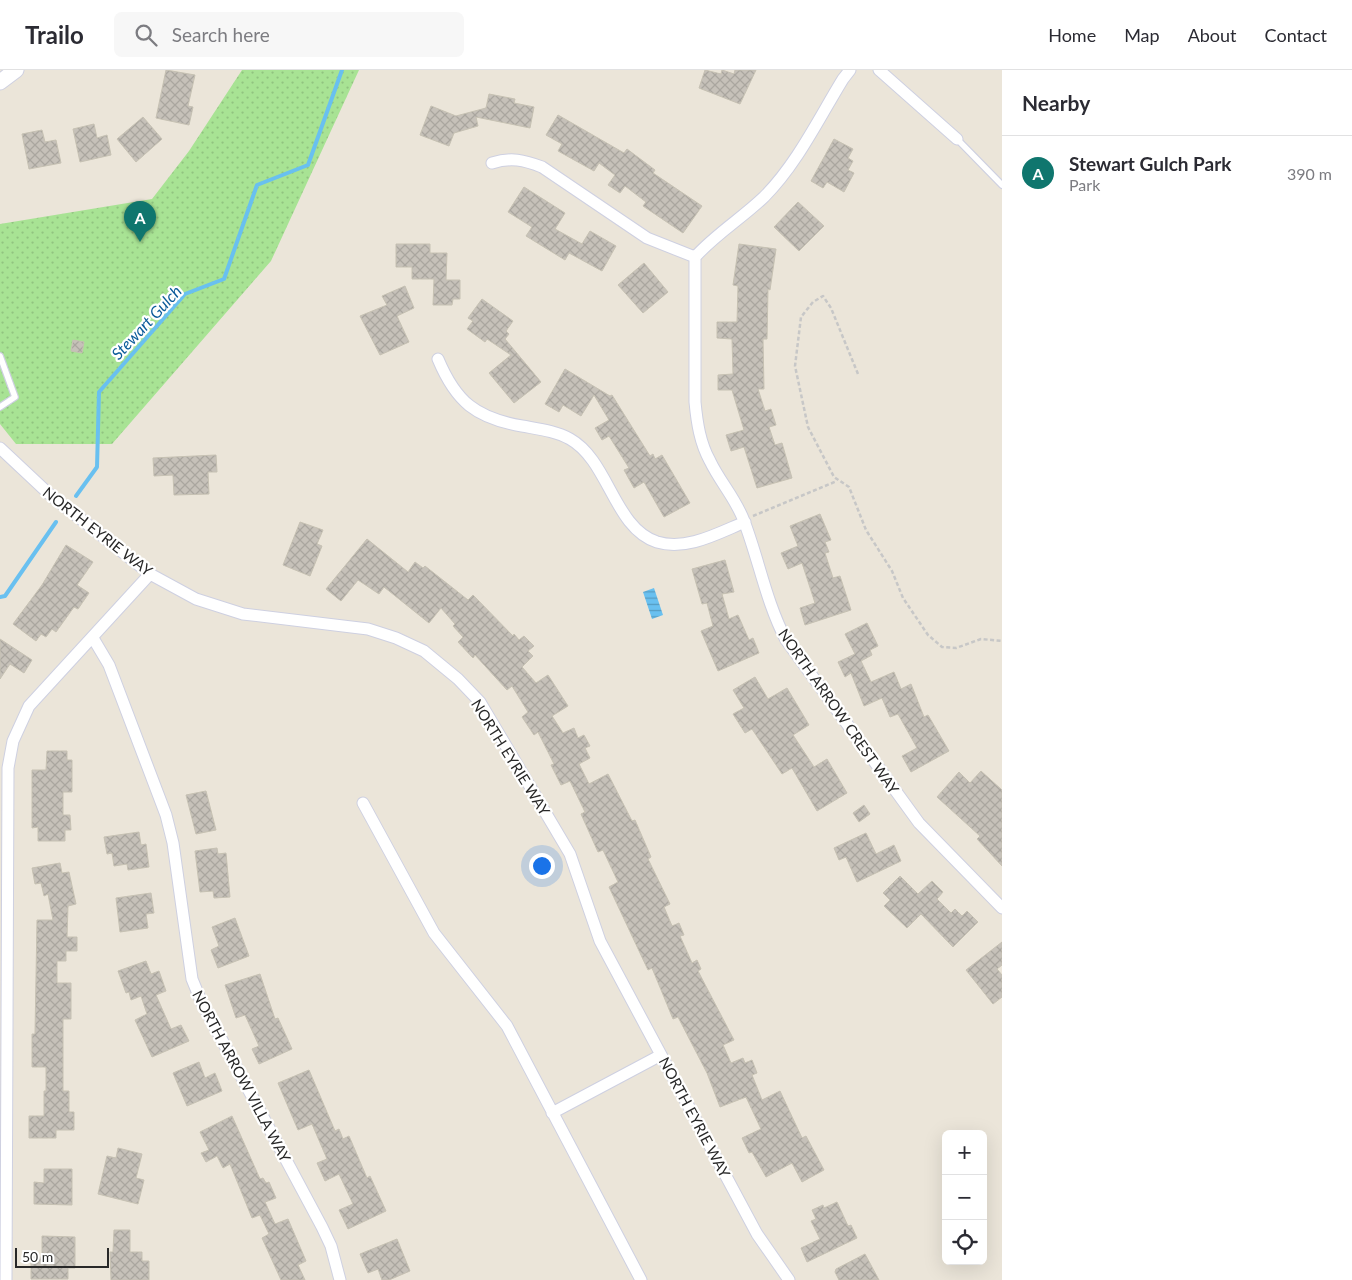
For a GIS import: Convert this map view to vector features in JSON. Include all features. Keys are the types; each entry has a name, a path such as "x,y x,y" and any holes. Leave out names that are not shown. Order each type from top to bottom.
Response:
{"street":[{"path":"0,82 16,70"},
{"path":"492,163 506,158 523,160 542,166 647,238 695,257 712,238 764,197 785,173 850,70"},
{"path":"879,70 957,139"},
{"name":"NORTH ARROW CREST WAY","path":"695,257 695,402 698,426 710,462 748,520 775,620 786,640 919,823 1002,908"},
{"path":"438,359 447,380 460,399 482,413 514,425 544,430 570,439 588,453 632,524 643,535 656,542 672,545 696,541 748,520"},
{"name":"NORTH EYRIE WAY","path":"0,448 48,493 150,574 196,599 243,614 368,629 396,638 424,651 458,679 480,702 570,854 600,940 757,1234 789,1280"},
{"path":"6,1280 8,768 13,741 30,706 150,574"},
{"name":"NORTH ARROW VILLA WAY","path":"93,638 109,665 166,815 173,843 192,978 201,1002 322,1227 340,1280"},
{"path":"363,802 434,933 507,1026 641,1280"},
{"path":"552,1113 662,1055"}],"lane":[{"path":"957,139 1002,185"},
{"path":"0,356 15,397 0,407"}],"path":[{"path":"858,374 831,308 823,296 813,302 801,317 796,366 808,427 837,481 850,487 866,530 892,571 903,598 928,635 942,647 956,648 981,639 1002,641"},
{"path":"748,520 837,481"}],"green space":[{"path":"242,70 359,70 271,261 112,444 16,444 0,424 0,224 152,199 189,151"}],"water":[{"path":"654,588 663,615 652,619 643,592"}],"building":[{"path":"166,70 195,75 188,106 193,107 189,125 156,118"},
{"path":"705,70 721,74 722,70 734,74 735,70 756,70 740,104 699,88"},
{"path":"489,94 515,99 514,103 534,107 530,128 476,117 478,126 454,133 449,146 420,135 431,106 456,116 486,108"},
{"path":"558,115 624,153 627,149 655,170 653,173 702,206 683,233 643,206 646,202 625,186 620,193 608,185 615,175 599,163 594,171 558,151 562,144 546,135"},
{"path":"143,117 162,139 136,162 117,139"},
{"path":"94,124 97,138 107,135 111,155 80,162 73,129"},
{"path":"42,130 45,142 56,140 61,163 29,169 22,134"},
{"path":"834,139 853,149 848,158 853,161 848,170 854,173 844,192 827,182 823,188 811,181"},
{"path":"524,187 565,213 555,229 582,244 590,231 616,246 602,271 569,253 565,260 526,236 532,227 508,212"},
{"path":"798,202 824,226 799,251 774,227"},
{"path":"396,244 430,244 430,253 447,253 446,280 460,280 460,299 453,299 452,305 433,305 434,279 412,279 412,267 396,267"},
{"path":"739,244 776,249 770,290 768,289 767,339 763,339 764,389 758,389 765,411 771,409 776,425 769,427 775,445 782,443 792,478 757,488 744,447 731,451 726,435 744,430 732,390 718,390 718,375 733,374 732,339 717,338 717,322 737,322 738,286 733,285"},
{"path":"644,263 668,292 643,313 618,285"},
{"path":"405,286 414,308 397,316 409,342 380,355 360,316 387,305 382,296"},
{"path":"482,299 513,321 506,331 509,334 505,339 541,382 514,403 489,373 511,355 487,339 485,342 467,329 473,321 468,318"},
{"path":"73,340 84,342 82,353 71,351"},
{"path":"565,369 610,396 612,395 650,456 653,454 655,459 662,455 690,503 664,517 644,482 634,488 624,470 629,468 609,436 602,440 595,428 609,420 594,395 581,416 563,405 559,412 545,404"},
{"path":"216,455 217,472 208,472 209,494 174,495 173,475 154,476 153,458"},
{"path":"820,514 831,540 825,542 829,552 825,553 833,578 840,576 851,610 805,625 800,608 815,603 802,563 788,569 781,553 798,546 790,526"},
{"path":"300,522 323,530 317,544 322,546 310,576 283,565"},
{"path":"367,539 408,572 415,562 423,568 425,566 468,600 473,595 513,636 514,634 519,640 524,636 534,646 528,651 533,656 522,667 536,683 548,675 568,706 552,716 563,733 574,728 578,738 584,735 590,746 585,748 590,758 579,764 589,784 608,774 632,821 635,820 651,857 648,859 670,904 664,907 672,926 679,923 684,935 680,936 692,963 697,960 701,969 698,971 734,1040 723,1045 731,1063 743,1058 745,1063 752,1060 757,1073 752,1075 762,1100 780,1091 802,1138 806,1136 824,1170 802,1182 792,1163 766,1177 752,1152 749,1153 742,1138 761,1129 746,1097 720,1107 707,1073 678,1017 673,1019 652,968 648,970 609,887 618,882 603,850 598,852 581,814 585,812 570,781 561,785 551,765 554,764 538,732 534,735 522,717 528,712 512,686 507,690 475,655 473,658 458,642 463,637 441,608 429,623 384,587 379,594 358,580 341,601 326,589"},
{"path":"66,545 93,562 77,585 89,593 78,609 74,607 56,632 52,629 46,637 41,634 36,641 13,624 42,585"},
{"path":"725,560 734,592 722,594 729,619 738,615 749,640 753,638 759,653 718,671 701,631 713,626 707,603 702,604 692,569"},
{"path":"867,623 878,646 870,650 872,655 861,661 871,682 894,672 901,689 911,684 924,717 928,715 949,751 911,772 902,756 917,748 898,714 890,717 882,698 864,706 851,673 845,677 838,662 855,654 845,634"},
{"path":"0,639 32,660 24,673 10,664 0,679"},
{"path":"755,677 768,699 787,688 809,725 793,735 814,767 827,759 847,793 817,811 792,768 782,774 752,729 745,733 733,714 744,708 733,690"},
{"path":"47,751 67,751 67,760 72,760 72,792 63,792 63,815 70,815 71,830 65,830 65,841 38,841 38,827 32,828 32,770 46,770"},
{"path":"981,771 1002,790 1002,866 977,839 980,836 937,797 959,772 970,783"},
{"path":"206,791 216,830 196,834 186,795"},
{"path":"864,805 870,814 859,822 853,813"},
{"path":"139,832 141,845 146,844 149,867 128,870 127,864 114,866 112,853 107,854 104,837"},
{"path":"866,833 876,854 894,845 901,861 857,882 846,857 839,860 834,848"},
{"path":"217,848 218,854 226,853 230,897 214,898 213,891 200,892 195,851"},
{"path":"60,863 62,873 69,872 76,904 68,906 67,937 77,937 77,951 66,951 66,961 57,961 57,983 71,983 71,1019 63,1019 63,1091 69,1091 69,1112 74,1112 74,1130 56,1130 56,1138 29,1138 29,1116 44,1116 44,1091 46,1091 46,1067 32,1067 32,1034 35,1034 37,920 53,920 48,894 44,896 41,883 35,884 32,868"},
{"path":"900,876 918,894 932,881 943,892 937,899 951,913 955,909 962,916 967,911 978,922 953,947 921,914 907,928 884,906 890,900 883,893"},
{"path":"151,893 154,913 146,914 148,928 120,932 116,898"},
{"path":"235,918 249,956 218,968 211,950 219,946 212,927"},
{"path":"1002,942 1002,965 997,969 1002,975 1002,997 993,1004 966,970"},
{"path":"146,961 151,974 159,971 166,991 156,995 171,1029 181,1025 189,1041 152,1057 135,1020 147,1014 141,996 131,1000 129,992 126,993 118,971"},
{"path":"260,974 275,1019 278,1018 292,1049 259,1064 252,1049 259,1046 245,1015 236,1018 225,985"},
{"path":"199,1062 205,1078 215,1073 222,1091 187,1106 173,1073"},
{"path":"309,1070 335,1131 339,1129 343,1139 349,1136 367,1178 370,1176 386,1211 348,1229 339,1210 353,1204 339,1174 325,1181 317,1163 327,1159 312,1124 298,1130 278,1083"},
{"path":"232,1116 260,1179 263,1178 266,1183 269,1182 276,1198 265,1202 275,1224 288,1219 306,1261 298,1265 305,1280 281,1280 262,1238 269,1234 260,1215 252,1218 230,1164 223,1168 217,1156 206,1162 201,1153 209,1150 200,1132"},
{"path":"118,1148 142,1154 136,1178 144,1180 138,1204 98,1194 107,1156 116,1158"},
{"path":"44,1169 72,1169 72,1205 34,1204 34,1182 44,1183"},
{"path":"837,1202 848,1226 851,1225 857,1238 807,1262 801,1248 820,1239 811,1221 816,1219 812,1210 823,1205 824,1208"},
{"path":"114,1230 130,1230 130,1252 142,1252 142,1261 149,1261 149,1280 111,1280 110,1252 113,1252"},
{"path":"42,1236 75,1237 75,1268 68,1268 68,1279 31,1279 31,1257 42,1257"},
{"path":"397,1239 410,1271 389,1280 382,1280 378,1269 368,1273 360,1254"},
{"path":"865,1254 879,1280 839,1280 835,1272 836,1269"}],"waterway":[{"name":"Stewart Gulch","path":"76,496 97,467 99,392 185,294 224,279 257,185 308,165 342,70"},
{"name":"Stewart Gulch","path":"0,597 5,596 56,522"}],"place":[{"name":"Stewart Gulch Park","path":"140,242"}]}
